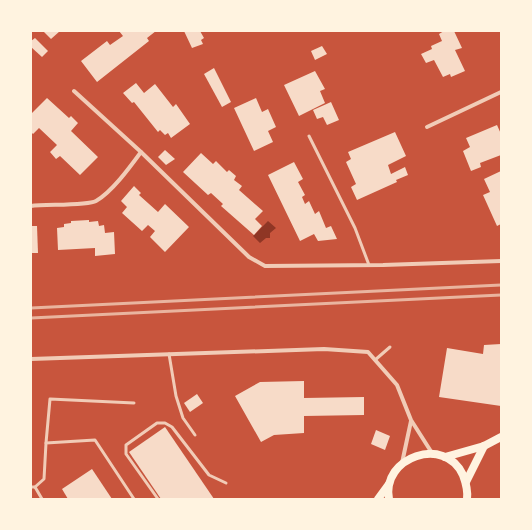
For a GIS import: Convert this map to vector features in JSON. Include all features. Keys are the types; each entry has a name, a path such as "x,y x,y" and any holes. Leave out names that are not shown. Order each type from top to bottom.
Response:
{"main road":[{"path":"445,457 484,446 501,437"},
{"path":"466,482 484,446"},
{"path":"389,499 390,483 394,472 402,463 411,457 432,453 445,457 454,463 461,472 466,482 467,499"},
{"path":"378,499 390,483"}],"street":[{"path":"74,91 249,257 265,266 369,265 501,261"},
{"path":"426,127 501,92"},
{"path":"31,206 78,204 96,201 118,182 140,152"},
{"path":"31,359 343,349 368,352 397,385 411,420 432,453"},
{"path":"402,463 411,420"}],"lane":[{"path":"309,136 355,228 369,265"},
{"path":"375,360 390,347"},
{"path":"169,354 176,396 183,418 195,435"},
{"path":"42,499 33,487 44,480 50,399 134,402"},
{"path":"158,499 126,454 126,445 157,423 165,423 172,427 209,476 226,483"},
{"path":"46,443 95,440 134,499"}],"shaded area":[{"path":"268,221 276,228 270,233 270,238 266,238 260,243 253,236"}],"building":[{"path":"43,31 60,31 51,39"},
{"path":"119,31 156,31 147,38 149,41 97,82 81,61 107,41 110,45 123,36"},
{"path":"184,31 200,31 204,38 201,40 203,44 192,48"},
{"path":"444,31 454,31 462,48 455,50 465,71 451,77 450,74 443,77 434,60 426,63 421,54 432,49 431,46 442,41 439,34"},
{"path":"35,38 48,51 42,57 31,47 31,41"},
{"path":"322,46 327,54 315,60 311,51"},
{"path":"214,68 231,102 222,107 204,74"},
{"path":"315,71 325,89 320,91 325,103 299,116 284,85"},
{"path":"136,83 144,93 155,84 173,107 176,104 190,124 171,138 168,133 165,135 160,130 158,132 134,102 132,103 123,93"},
{"path":"47,98 69,118 71,116 78,123 71,131 98,157 80,175 60,156 56,159 50,152 57,145 39,128 33,134 31,132 31,114"},
{"path":"256,98 262,112 268,109 276,127 268,131 273,142 254,151 234,108"},
{"path":"331,102 339,120 327,125 323,117 317,119 313,110"},
{"path":"497,125 501,134 501,155 480,163 481,167 471,171 463,151 470,147 466,138"},
{"path":"395,132 406,156 388,165 391,174 405,167 408,175 396,180 397,182 357,200 351,187 356,184 346,162 351,159 348,152"},
{"path":"165,150 175,159 166,165 158,157"},
{"path":"201,153 213,164 216,161 227,172 229,170 236,176 234,180 242,186 239,190 263,211 255,219 262,226 254,235 221,206 223,204 211,193 208,195 183,172"},
{"path":"294,162 303,179 298,182 305,195 302,197 305,204 309,201 315,214 319,211 326,228 331,226 337,239 318,241 314,234 300,241 268,175"},
{"path":"501,171 501,224 497,226 483,195 490,192 484,179"},
{"path":"134,186 141,193 139,195 158,212 165,204 189,227 165,252 150,237 155,231 148,225 142,231 122,213 127,207 121,201"},
{"path":"89,220 89,222 98,221 99,226 104,225 105,233 114,232 115,254 95,256 95,248 58,250 57,228 64,227 64,224 71,223 71,221"},
{"path":"31,226 37,226 38,253 31,253"},
{"path":"501,344 501,406 439,397 447,348 483,354 484,345"},
{"path":"304,381 304,398 364,397 364,415 304,416 304,433 274,435 261,442 235,396 260,382"},
{"path":"197,394 203,403 190,412 184,403"},
{"path":"165,427 214,499 161,499 129,452"},
{"path":"376,430 390,436 385,450 371,444"},
{"path":"92,469 112,499 68,499 62,489"}],"railway":[{"path":"31,308 501,285"},
{"path":"31,318 501,295"}]}
